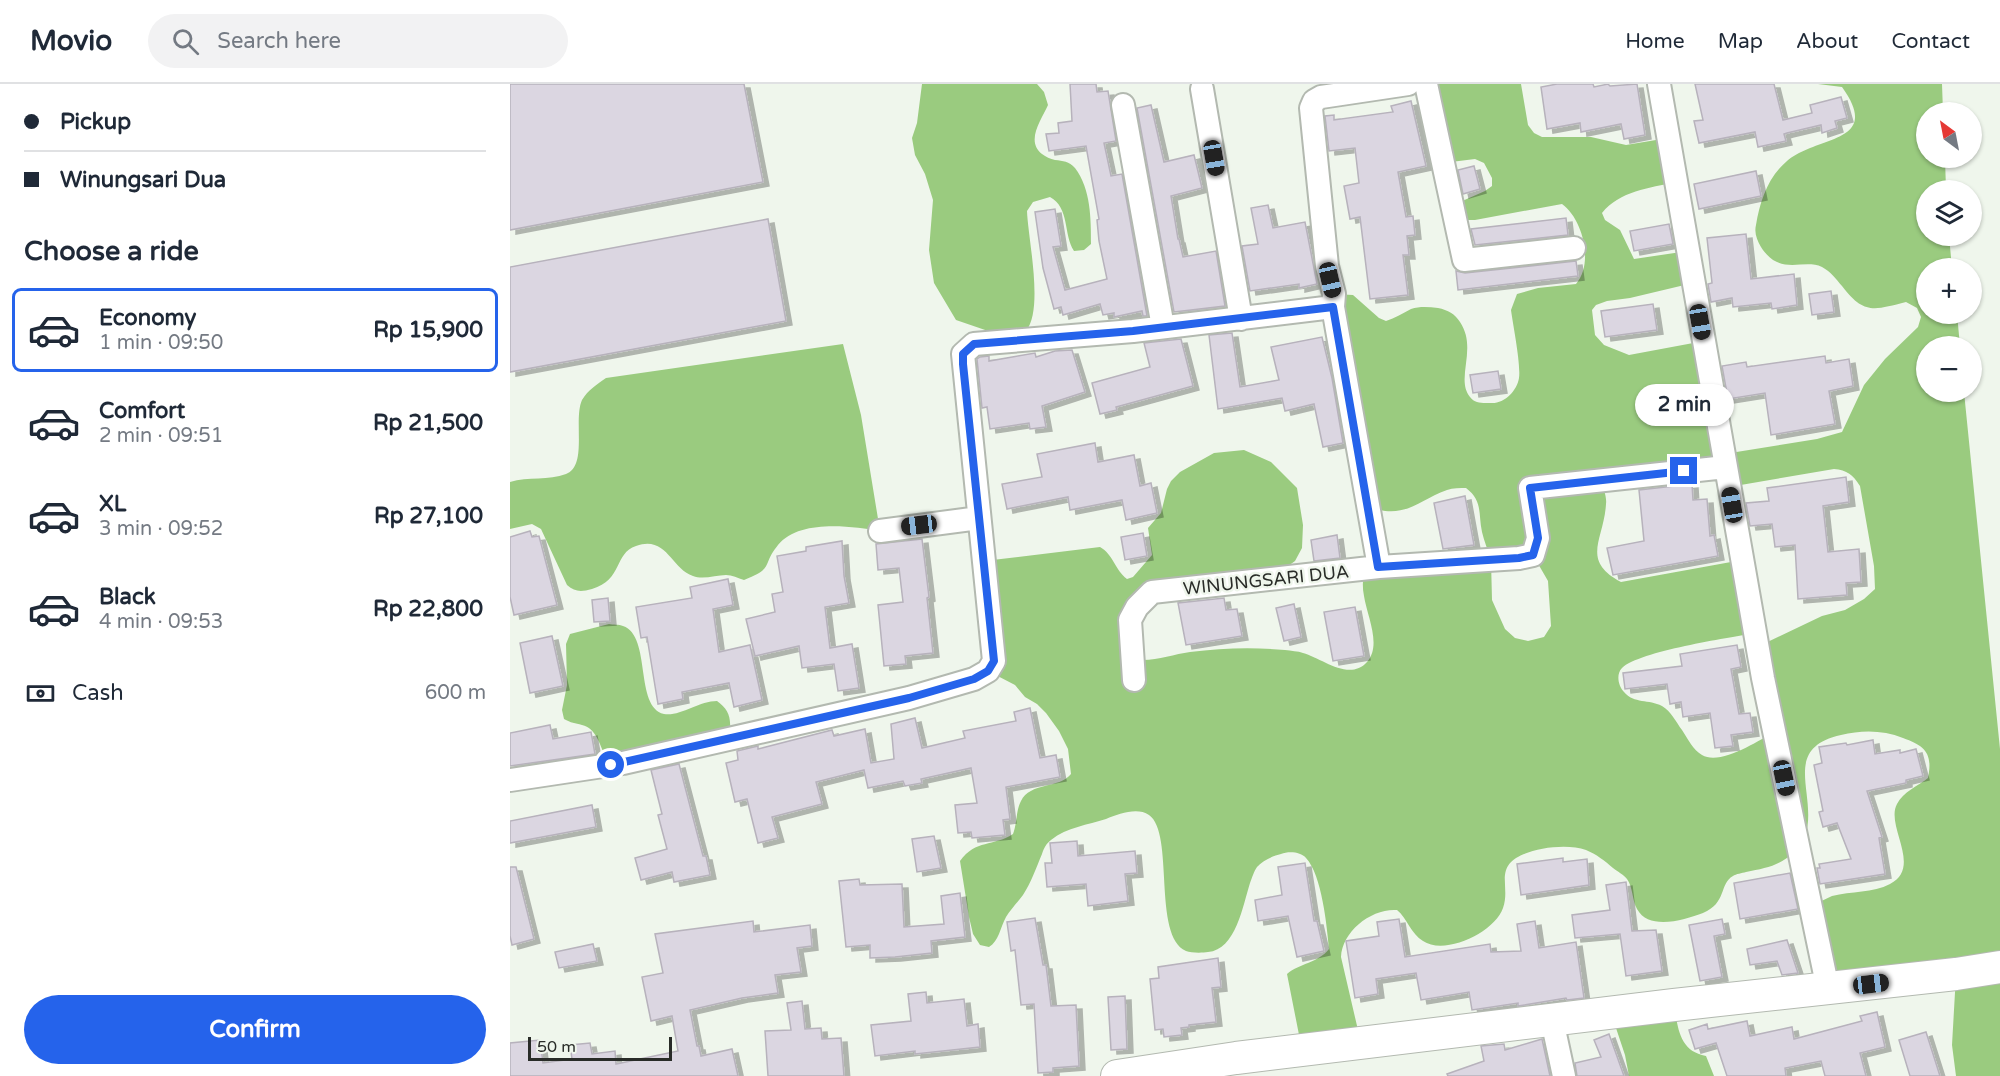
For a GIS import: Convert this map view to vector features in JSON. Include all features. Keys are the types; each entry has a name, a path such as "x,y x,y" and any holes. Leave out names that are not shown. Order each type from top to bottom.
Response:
{"street":[{"path":"1378,567 1333,307 1334,294 1327,266 1311,108 1314,101 1321,97 1408,84"},
{"path":"1426,84 1464,260 1574,248"},
{"path":"1659,84 1763,678 1828,989"},
{"path":"1202,89 1241,319"},
{"path":"1123,105 1163,327"},
{"path":"510,780 623,762 897,700 974,679 988,671 994,661 963,354 974,344 1241,319 1333,307"},
{"name":"WINUNGSARI DUA","path":"1134,680 1130,620 1137,607 1152,592 1378,567 1519,558 1533,555 1538,538 1530,488 1726,467"},
{"path":"880,531 979,518"},
{"path":"1117,1076 1236,1058 2000,967"},
{"path":"1552,1020 1563,1076"}],"green space":[{"path":"922,84 1037,84 1044,92 1048,105 1036,130 1037,149 1048,158 1073,166 1084,185 1090,215 1091,244 1084,250 1074,251 1061,208 1050,197 1033,202 1027,211 1034,273 1034,307 1026,331 991,332 956,320 934,283 929,250 933,200 925,174 915,155 912,138 917,123"},
{"path":"1426,84 1521,84 1528,125 1534,133 1542,137 1591,137 1626,145 1668,138 1676,182 1626,195 1602,213 1605,220 1620,230 1634,259 1688,251 1693,283 1596,305 1592,310 1595,335 1604,345 1629,355 1704,341 1724,454 1817,439 1842,432 1864,385 1919,324 1958,324 1959,336 1916,336 1916,402 1965,402 2000,749 2000,1076 1956,1076 1952,1045 1956,975 1828,989 1811,906 1832,896 1883,887 1899,877 1904,857 1895,823 1897,804 1907,793 1928,778 1928,756 1922,748 1903,738 1880,732 1841,735 1822,742 1811,751 1806,762 1808,821 1803,841 1795,851 1778,863 1733,876 1729,879 1716,904 1703,913 1677,921 1650,920 1637,909 1630,886 1624,876 1590,852 1579,848 1555,847 1524,854 1509,865 1505,878 1503,908 1490,925 1468,939 1444,946 1432,945 1419,938 1397,910 1387,910 1369,917 1360,923 1347,938 1341,957 1361,1043 1302,1050 1287,974 1320,957 1329,949 1320,888 1306,858 1298,853 1275,856 1265,860 1257,867 1237,925 1225,943 1218,949 1208,952 1188,952 1176,942 1170,926 1157,825 1149,815 1144,813 1134,811 1122,813 1071,829 1051,840 1044,848 1026,890 1006,917 995,941 989,947 980,945 973,934 960,861 972,849 1013,834 1019,805 1025,795 1066,779 1071,774 1068,749 1046,713 1025,697 1015,685 988,671 984,561 1100,547 1127,579 1133,577 1152,555 1148,528 1161,513 1171,481 1180,472 1214,453 1244,450 1271,462 1297,488 1303,525 1302,548 1295,561 1280,572 1137,607 1140,660 1202,651 1261,648 1301,652 1344,669 1360,668 1367,662 1373,647 1372,630 1363,593 1364,569 1491,560 1482,532 1479,508 1475,498 1466,488 1447,490 1407,509 1379,510 1334,294 1353,295 1379,318 1386,321 1418,307 1438,308 1451,313 1460,322 1465,332 1467,353 1465,381 1470,397 1482,403 1496,403 1509,396 1516,388 1519,378 1518,354 1511,310 1517,294 1538,288 1576,284 1584,265 1584,242 1576,220 1562,204 1475,220 1455,216 1460,202 1492,186 1492,178 1484,163 1475,159 1443,163","holes":["1726,467 1729,487 1834,469 1852,476 1860,486 1874,566 1875,589 1864,599 1845,610 1822,616 1757,647 1774,732 1739,751 1710,758 1696,750 1665,708 1628,696 1620,687 1619,673 1622,668 1647,656 1685,646 1755,633 1742,560 1621,582 1601,566 1598,557 1597,548 1606,501 1601,481","1533,555 1548,581 1551,626 1544,637 1528,641 1515,638 1505,629 1492,600 1491,560"]},
{"path":"1818,84 1942,84 1943,102 1916,102 1916,168 1945,168 1946,180 1916,180 1916,246 1950,246 1951,258 1916,258 1916,307 1906,302 1877,308 1863,306 1822,267 1807,264 1784,264 1768,256 1758,242 1755,228 1766,190 1775,174 1787,161 1800,153 1841,136 1851,129 1855,119 1853,105 1842,87"},
{"path":"843,344 861,415 880,531 826,526 799,531 778,545 764,569 744,580 728,575 693,576 679,567 668,554 655,545 636,546 624,554 614,573 602,585 581,591 567,585 541,529 532,524 510,529 510,482 559,476 573,469 577,462 582,400 590,390 606,378"},
{"path":"609,624 621,625 632,632 641,656 645,686 655,709 664,714 670,714 703,703 717,701 728,713 730,728 605,756 591,730 564,719 562,710 567,685 566,644 570,634"},
{"path":"1674,1005 1681,1037 1690,1049 1706,1056 1714,1076 1629,1076 1625,1055 1611,1013"}],"building":[{"path":"510,84 744,84 763,182 510,230"},
{"path":"1070,84 1096,84 1097,92 1108,91 1116,141 1104,143 1111,176 1122,174 1147,316 1143,316 1142,311 1114,317 1114,313 1103,315 1100,304 1063,315 1061,307 1054,309 1043,268 1035,212 1055,209 1061,246 1053,247 1065,290 1107,279 1099,241 1097,220 1099,219 1086,146 1049,151 1046,134 1059,133 1058,123 1072,121"},
{"path":"1557,84 1593,84 1594,87 1608,84 1610,86 1637,84 1645,135 1624,139 1621,124 1581,132 1580,123 1547,129 1541,87"},
{"path":"1695,84 1774,84 1783,120 1812,113 1810,105 1841,97 1847,118 1835,121 1837,128 1822,133 1821,125 1784,134 1786,141 1758,147 1755,132 1699,143 1694,121 1703,120"},
{"path":"1411,101 1426,166 1398,172 1406,217 1413,216 1415,235 1407,236 1409,255 1403,255 1408,295 1370,299 1360,217 1350,219 1344,186 1359,183 1355,148 1329,151 1325,116 1334,115 1334,120 1393,112 1391,106"},
{"path":"1151,105 1164,162 1194,155 1202,188 1171,196 1178,239 1183,257 1216,251 1225,306 1174,312 1137,108"},
{"path":"1474,166 1480,189 1463,194 1458,170"},
{"path":"1756,171 1761,196 1699,209 1694,184"},
{"path":"1268,205 1273,228 1305,222 1317,284 1299,288 1299,284 1250,291 1242,246 1258,244 1251,208"},
{"path":"1566,218 1568,235 1475,245 1471,229"},
{"path":"768,219 786,321 510,372 510,267"},
{"path":"1669,224 1673,244 1634,251 1630,231"},
{"path":"1746,234 1751,279 1794,274 1797,305 1772,309 1771,303 1733,307 1732,298 1711,302 1708,284 1712,283 1707,238"},
{"path":"1576,261 1578,276 1458,290 1456,271 1465,273"},
{"path":"1831,291 1834,312 1812,315 1809,294"},
{"path":"1653,304 1657,330 1605,337 1601,311"},
{"path":"1232,333 1240,387 1279,380 1271,347 1322,337 1332,378 1343,443 1323,447 1314,404 1285,411 1282,398 1218,409 1209,335"},
{"path":"1181,339 1193,386 1116,407 1117,410 1100,414 1092,383 1150,367 1144,343"},
{"path":"1072,350 1085,392 1042,406 1046,427 1030,429 1029,423 990,429 987,407 982,408 977,359 989,356 989,361 1035,353 1036,357 1055,351"},
{"path":"1825,356 1826,363 1849,359 1853,386 1829,391 1835,424 1771,435 1765,393 1728,399 1722,366 1746,362 1747,367"},
{"path":"1498,371 1501,389 1473,393 1470,375"},
{"path":"1095,443 1098,462 1134,455 1140,486 1151,483 1157,513 1126,520 1122,500 1070,510 1068,497 1007,509 1002,484 1042,477 1037,454"},
{"path":"1846,477 1849,502 1823,506 1828,552 1859,549 1861,582 1846,583 1847,595 1798,599 1795,545 1775,547 1772,524 1750,526 1746,503 1769,501 1767,488"},
{"path":"1692,484 1693,500 1707,499 1710,536 1714,535 1718,556 1613,575 1607,548 1644,541 1639,490"},
{"path":"1465,496 1474,545 1443,549 1434,503"},
{"path":"530,531 532,537 539,536 557,605 514,615 510,597 510,537"},
{"path":"1143,533 1147,556 1125,560 1121,537"},
{"path":"1337,535 1340,558 1314,561 1311,540"},
{"path":"922,539 933,653 905,656 906,664 884,666 878,605 903,602 899,568 878,570 876,544"},
{"path":"842,541 844,576 849,603 825,607 830,648 852,644 859,688 838,691 834,664 802,668 799,646 755,656 746,619 775,612 772,594 783,592 777,556 806,551 806,547"},
{"path":"728,579 733,605 713,609 719,652 750,645 762,700 734,707 729,683 682,692 683,699 658,704 647,637 641,638 636,607 692,598 690,587"},
{"path":"608,598 610,621 594,622 592,600"},
{"path":"1224,598 1226,610 1237,609 1242,636 1186,645 1178,603"},
{"path":"1294,604 1301,637 1284,641 1276,608"},
{"path":"1355,607 1364,656 1333,661 1324,612"},
{"path":"552,636 563,686 530,693 520,643"},
{"path":"1737,645 1741,667 1731,669 1739,714 1750,713 1753,732 1731,735 1733,746 1715,748 1710,713 1683,717 1681,702 1670,704 1667,684 1625,689 1623,673 1682,666 1680,654"},
{"path":"1030,708 1040,758 1056,755 1060,777 1006,787 1010,819 1003,820 1005,835 972,838 971,832 958,833 955,805 977,803 971,768 921,779 922,783 905,786 903,781 868,788 864,770 816,782 822,804 772,817 778,838 758,843 747,799 735,802 726,763 738,760 737,751 758,746 758,749 832,730 834,736 865,729 871,763 894,759 891,724 915,718 922,748 965,738 963,731 1016,721 1014,712"},
{"path":"550,725 553,739 591,732 595,754 510,766 510,733"},
{"path":"1873,740 1875,754 1900,750 1900,753 1916,749 1923,776 1906,780 1906,783 1867,791 1882,837 1879,838 1885,874 1820,884 1817,868 1820,868 1819,864 1851,859 1837,823 1823,827 1819,812 1823,811 1814,765 1822,763 1819,747"},
{"path":"679,764 710,875 674,882 672,872 641,880 635,858 667,849 658,815 662,814 651,770"},
{"path":"592,805 596,827 510,843 510,821"},
{"path":"934,836 941,868 917,872 912,839"},
{"path":"1077,841 1078,856 1135,851 1137,873 1125,874 1128,901 1088,906 1086,884 1047,887 1045,863 1052,863 1050,843"},
{"path":"1563,858 1563,862 1587,859 1589,885 1521,895 1517,864"},
{"path":"1305,863 1314,921 1317,921 1324,951 1297,957 1288,916 1258,921 1255,900 1282,895 1278,867"},
{"path":"510,867 516,867 534,939 512,945 510,936"},
{"path":"1790,873 1798,909 1740,919 1734,883"},
{"path":"859,879 860,885 902,884 904,927 944,924 941,896 960,893 965,937 931,941 932,953 895,957 870,958 870,945 846,947 839,881"},
{"path":"1626,882 1632,931 1656,930 1662,971 1626,976 1620,934 1575,938 1572,915 1610,910 1606,885"},
{"path":"1035,918 1043,965 1046,965 1051,1006 1076,1005 1079,1066 1053,1068 1053,1072 1038,1073 1034,1004 1021,1005 1015,950 1011,951 1007,922"},
{"path":"1399,919 1405,957 1490,944 1491,952 1521,951 1517,924 1535,921 1539,948 1576,942 1584,998 1567,1000 1566,998 1518,1006 1518,1003 1472,1010 1469,992 1421,1000 1416,973 1376,979 1378,994 1355,998 1346,941 1379,936 1377,922"},
{"path":"1722,919 1725,934 1714,936 1722,977 1700,981 1689,925"},
{"path":"753,921 754,932 810,925 812,946 797,948 801,972 775,975 778,993 742,998 690,1010 701,1056 732,1049 738,1076 510,1076 510,1043 540,1040 543,1063 572,1059 570,1045 590,1043 592,1054 615,1051 616,1064 678,1051 672,1016 651,1021 642,977 663,973 655,934"},
{"path":"1787,940 1798,973 1782,975 1777,961 1750,965 1747,949"},
{"path":"593,944 597,961 559,968 555,952"},
{"path":"1218,958 1221,987 1212,988 1216,1022 1189,1025 1189,1027 1181,1028 1182,1035 1164,1037 1163,1029 1155,1030 1150,979 1159,978 1158,967"},
{"path":"926,992 927,1003 964,999 967,1026 978,1024 980,1047 875,1056 871,1025 911,1021 908,994"},
{"path":"1125,996 1127,1049 1111,1050 1108,997"},
{"path":"802,1001 805,1029 821,1028 822,1039 841,1038 844,1076 768,1076 765,1031 791,1030 787,1003"},
{"path":"1877,1012 1885,1047 1860,1053 1866,1076 1825,1076 1821,1061 1785,1068 1786,1076 1727,1076 1716,1043 1695,1049 1689,1030 1707,1024 1708,1029 1747,1021 1750,1036 1792,1027 1794,1039 1862,1021 1860,1016"},
{"path":"1926,1032 1940,1076 1910,1076 1899,1040"},
{"path":"1609,1034 1624,1076 1577,1076 1575,1063 1601,1057 1594,1040"},
{"path":"1542,1039 1550,1076 1448,1076 1447,1074 1484,1061 1481,1046 1504,1044 1505,1050"}],"route":[{"path":"611,765 909,698 974,679 988,671 994,661 963,364 963,354 974,344 1133,331 1333,307 1378,567 1519,558 1533,555 1538,538 1530,488 1684,471"}]}
